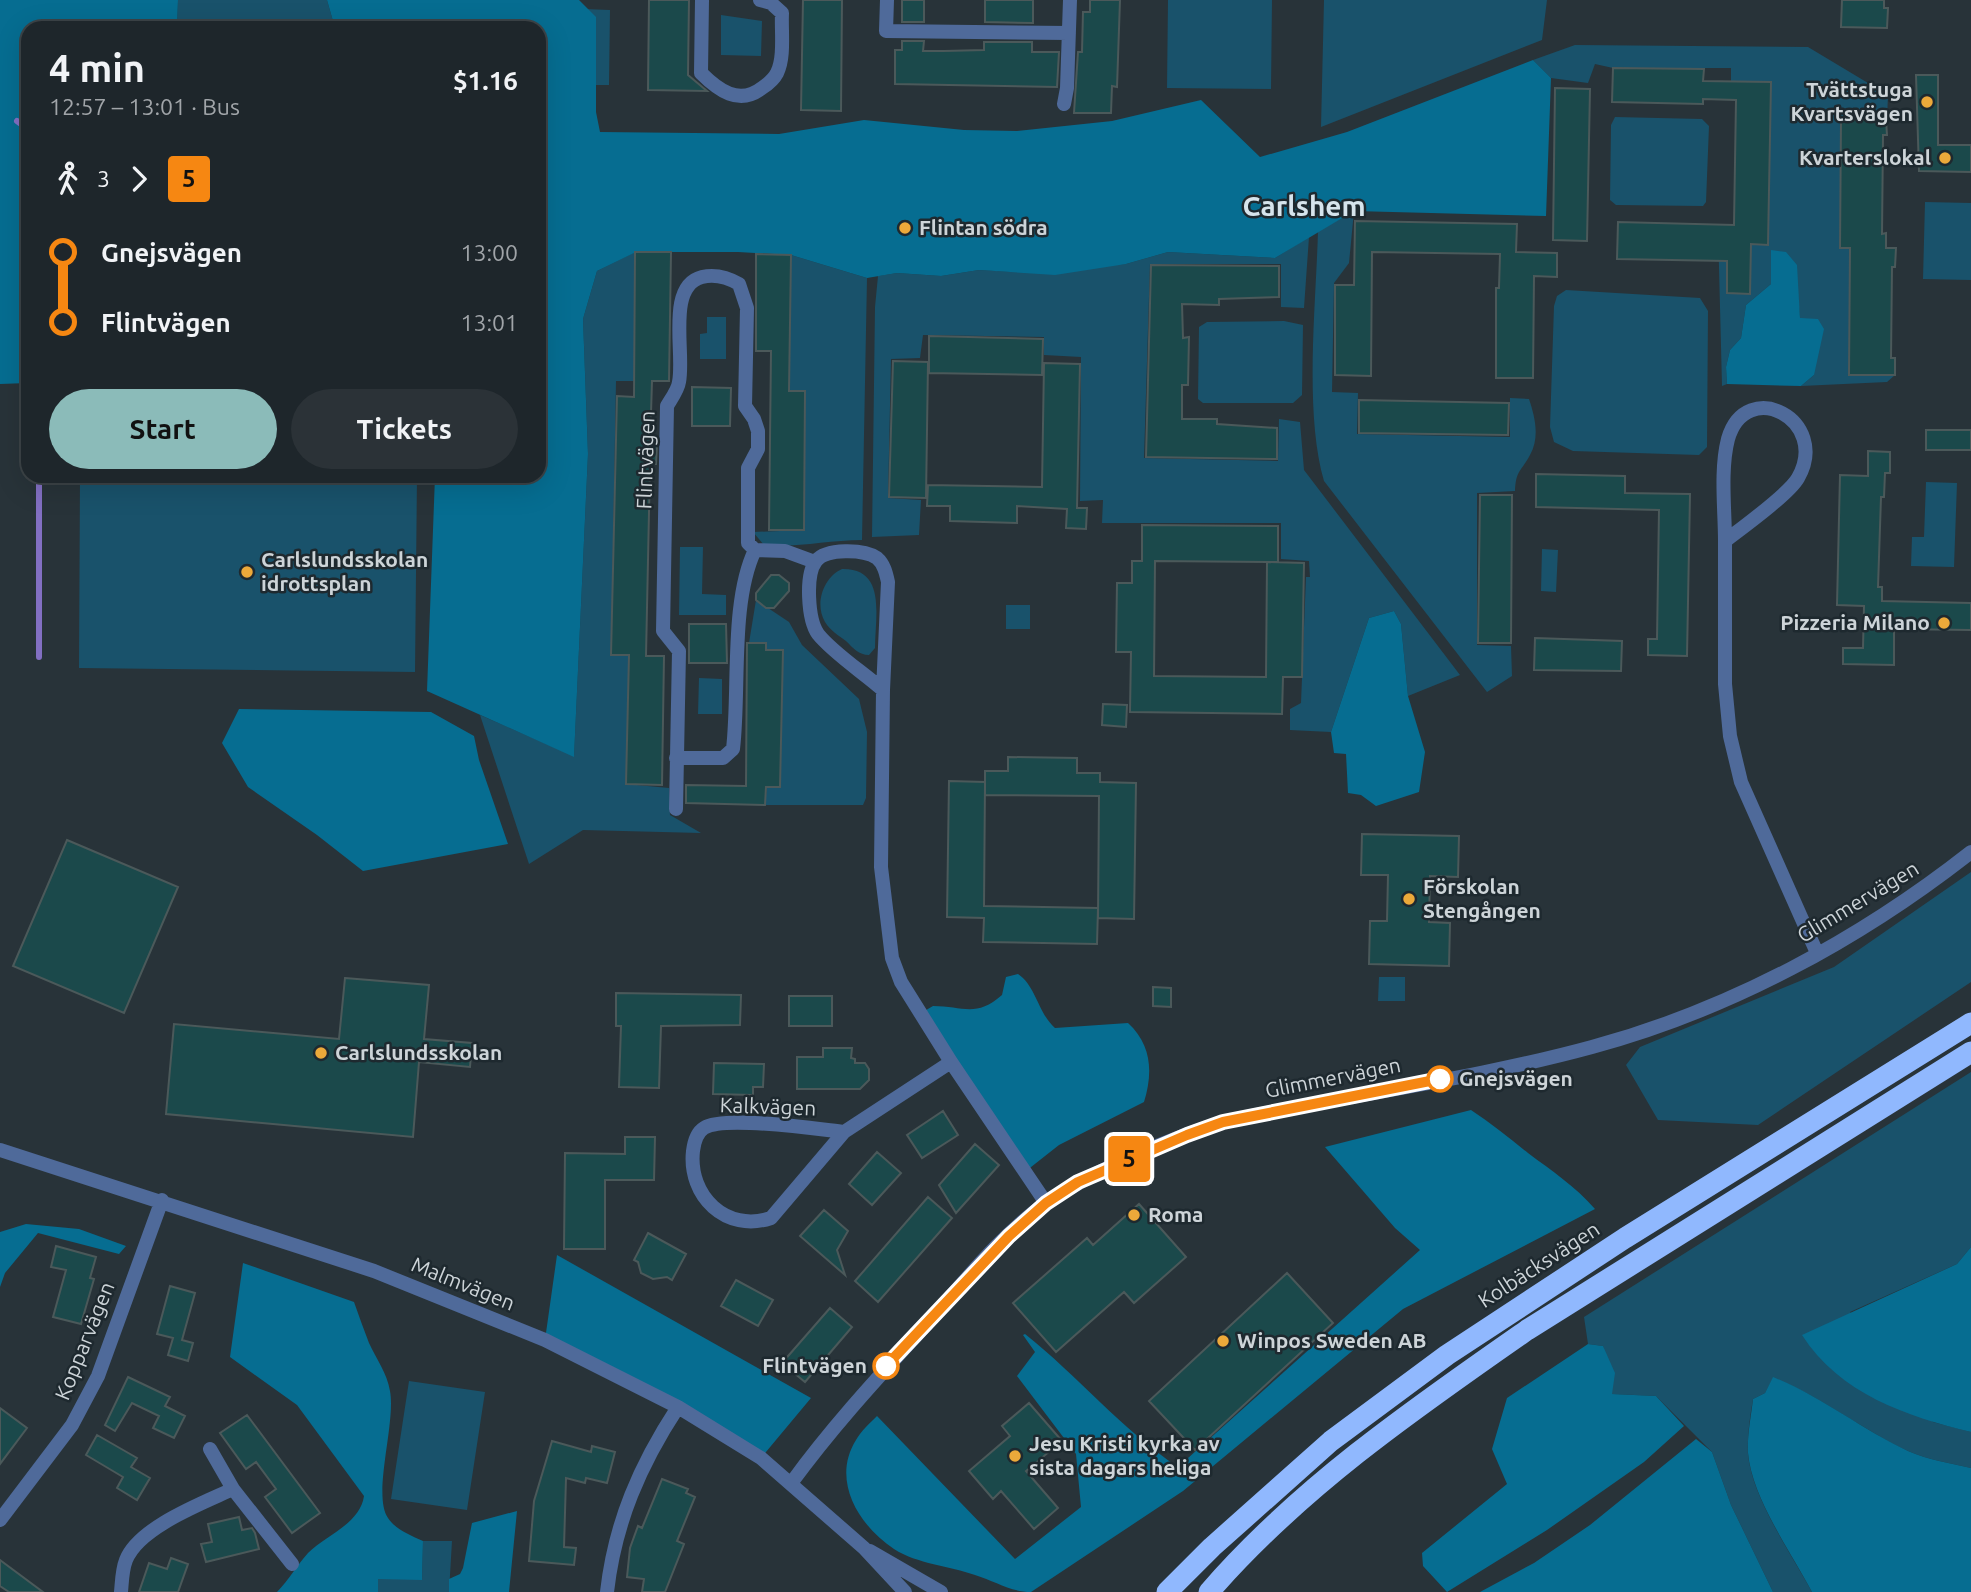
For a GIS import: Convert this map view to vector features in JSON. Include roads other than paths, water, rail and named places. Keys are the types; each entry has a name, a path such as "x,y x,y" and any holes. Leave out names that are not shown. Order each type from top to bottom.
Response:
{"highway":[{"name":"Kolbäcksvägen","path":"1167,1592 1212,1547 1331,1441 1447,1355 1625,1238 1971,1023"},
{"path":"1209,1592 1243,1552 1295,1506 1376,1439 1461,1376 1527,1330 1971,1052"}],"street":[{"path":"702,0 701,73 724,92 742,97 757,92 772,80 780,64 782,13 771,3 760,0"},
{"path":"887,0 887,31 1069,33"},
{"path":"1064,104 1070,0"},
{"name":"Flintvägen","path":"676,758 723,758 733,748 742,607 750,561 755,550 748,543 746,532 748,468 758,450 754,419 745,406 747,308 738,284 727,277 705,276 693,280 683,292 679,383 667,406 663,631 679,651 676,758 676,809"},
{"path":"1725,541 1797,481 1804,460 1804,446 1802,433 1787,414 1766,408 1752,411 1735,423 1727,447 1725,541 1723,636 1726,718 1741,782 1817,953"},
{"path":"755,550 785,551 815,562"},
{"path":"883,690 819,634 811,620 811,574 815,562 823,555 856,552 879,559 888,582 883,690 881,867 892,958 901,982 951,1062 1046,1203"},
{"name":"Glimmervägen","path":"792,1482 829,1432 886,1366 977,1268 1046,1203 1078,1182 1223,1122 1509,1067 1592,1047 1703,1010 1743,993 1864,927 1971,852"},
{"name":"Kalkvägen","path":"844,1132 733,1122 713,1124 703,1128 696,1136 692,1175 704,1199 734,1219 759,1223 771,1218 844,1132 951,1062"},
{"name":"Malmvägen","path":"0,1150 162,1200 443,1296 545,1340 731,1437 792,1482 864,1548 905,1592"},
{"name":"Kopparvägen","path":"0,1520 72,1425 98,1376 162,1200"},
{"path":"607,1592 611,1559 627,1501 647,1455 678,1407"},
{"path":"210,1449 233,1489 292,1563"},
{"path":"121,1592 126,1560 139,1543 179,1515 233,1489"},
{"name":"Malmvägen","path":"864,1548 941,1592"}],"waterway":[{"path":"17,121 21,124"},
{"path":"39,483 39,657"}],"place":[{"name":"Tvättstuga Kvartsvägen","path":"1927,102"},
{"name":"Kvarterslokal","path":"1945,158"},
{"name":"Flintan södra","path":"905,228"},
{"name":"Carlslundsskolan idrottsplan","path":"247,572"},
{"name":"Pizzeria Milano","path":"1944,623"},
{"name":"Förskolan Stengången","path":"1409,899"},
{"name":"Carlslundsskolan","path":"321,1053"},
{"name":"Gnejsvägen","path":"1440,1079"},
{"name":"Roma","path":"1134,1215"},
{"name":"Winpos Sweden AB","path":"1223,1341"},
{"name":"Flintvägen","path":"886,1366"},
{"name":"Jesu Kristi kyrka av sista dagars heliga","path":"1015,1456"}],"district":[{"name":"Carlshem","path":"1304,206"}]}
